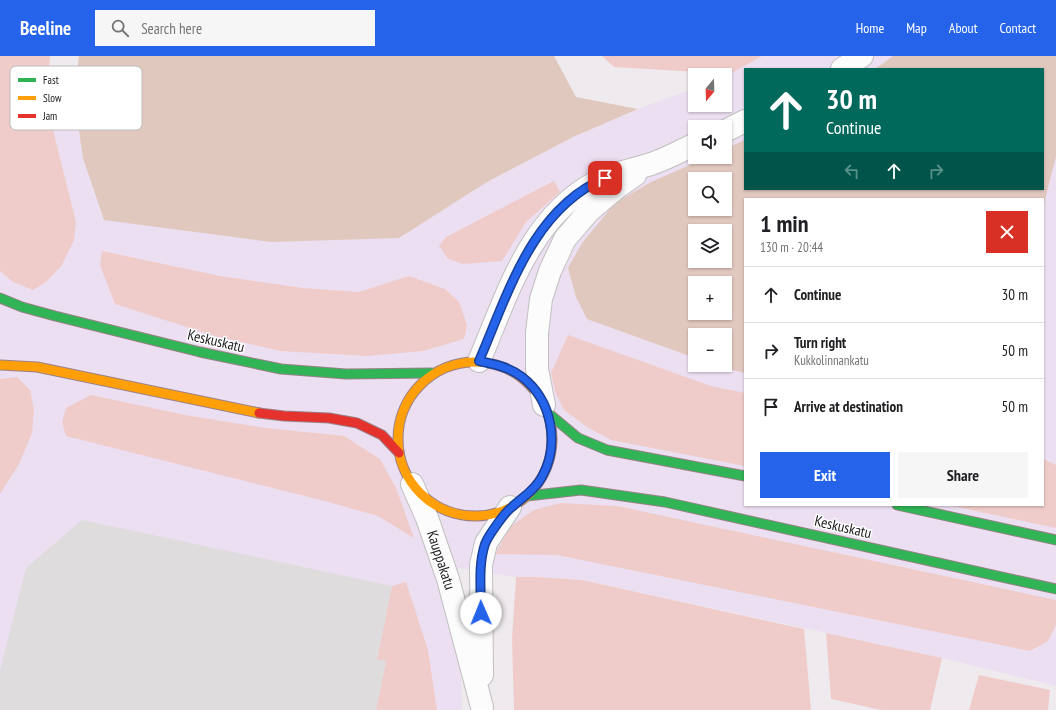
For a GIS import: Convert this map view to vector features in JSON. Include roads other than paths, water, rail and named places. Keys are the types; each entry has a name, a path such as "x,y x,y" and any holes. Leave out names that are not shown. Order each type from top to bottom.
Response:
{"main road":[{"name":"Keskuskatu","path":"0,298 22,307 55,316 200,352 281,369 346,374 432,374"},
{"path":"399,453 397,435 400,417 407,400 418,385 432,374 455,363 479,361 501,366 521,376 537,392 546,409 552,435 550,457 542,478 519,501"},
{"path":"0,365 37,367 247,411 284,416 329,418 357,423 382,434 399,453"},
{"path":"546,409 578,438 607,450 744,476"},
{"name":"Keskuskatu","path":"399,453 404,470 412,484 423,496 450,512 480,516 496,513 519,501 581,490 665,502 1056,589"},
{"path":"902,506 1056,540"}],"street":[{"path":"844,68 862,56"},
{"path":"732,128 744,122"},
{"path":"546,409 537,369 537,333 541,299 550,271 565,239 589,211 615,189 651,164 688,147"},
{"path":"479,361 524,257 542,229 560,209 578,194 596,182 631,169 651,164"},
{"name":"Kauppakatu","path":"412,484 427,518 448,579 482,708"},
{"name":"Kauppakatu","path":"482,708 481,565 486,543 519,501"}]}
